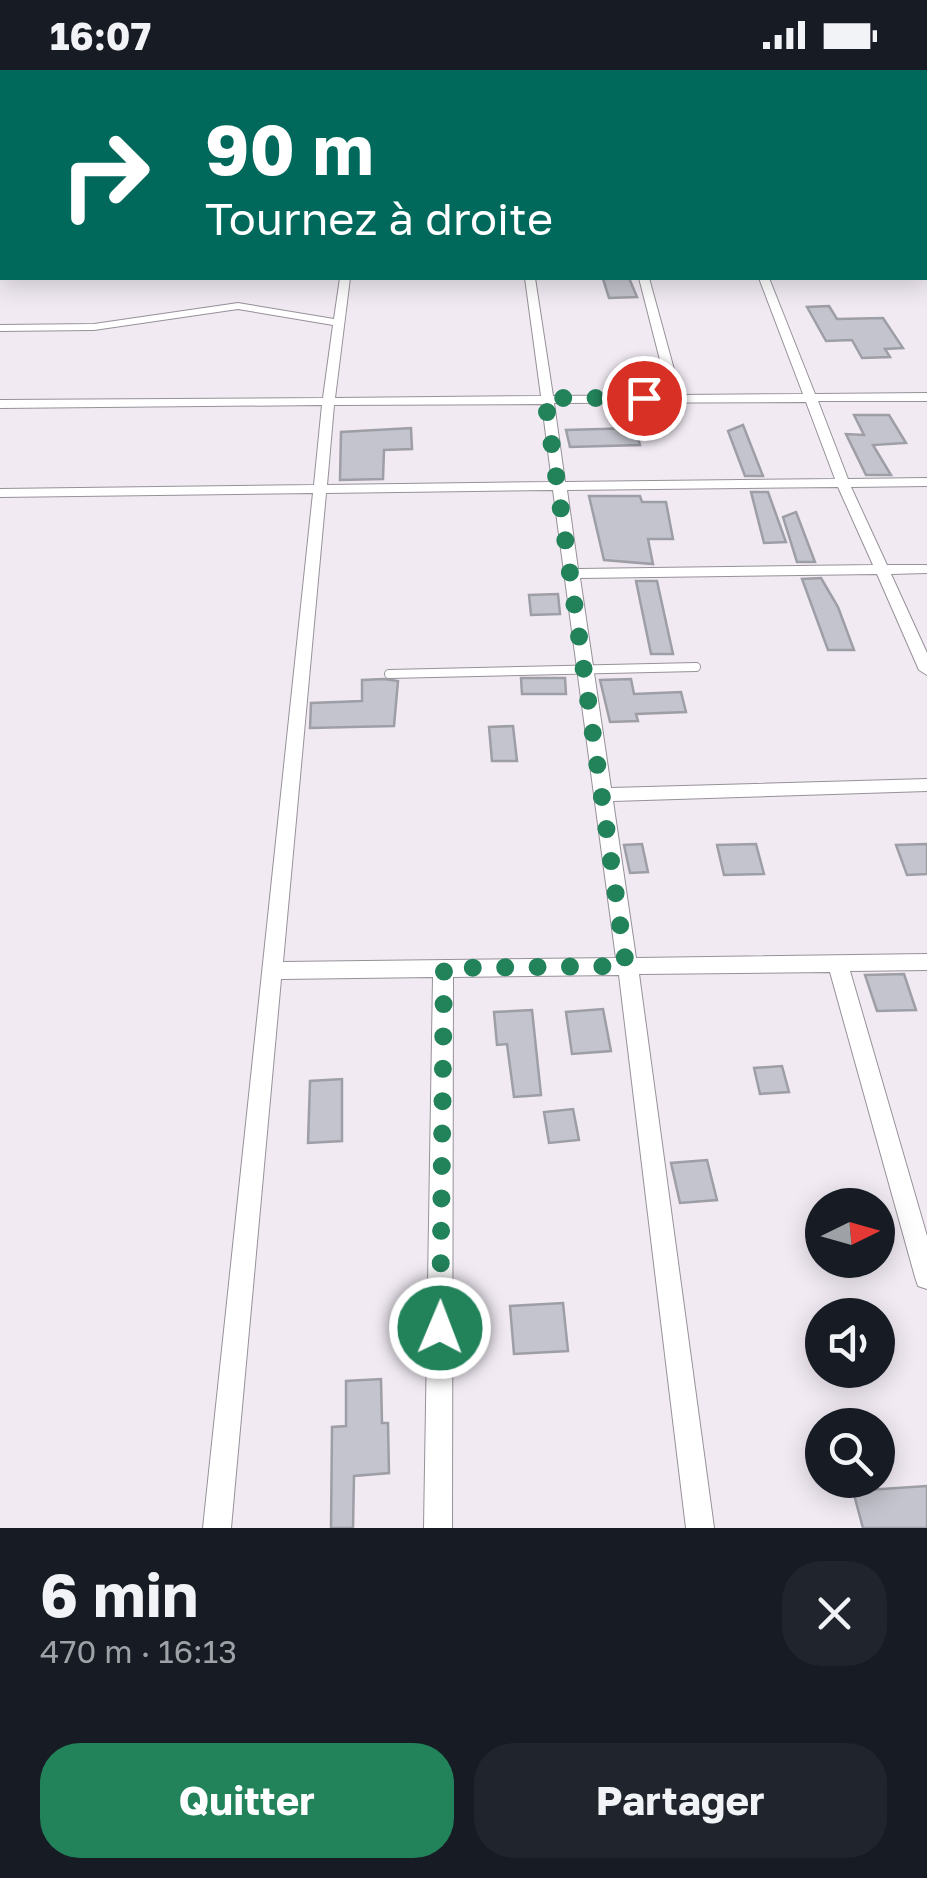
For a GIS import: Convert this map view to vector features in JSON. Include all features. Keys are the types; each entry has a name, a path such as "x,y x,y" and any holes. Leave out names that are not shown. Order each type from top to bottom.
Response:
{"street":[{"path":"216,1528 328,400 345,280"},
{"path":"530,280 700,1528"},
{"path":"645,280 676,398"},
{"path":"765,280 843,484 927,670"},
{"path":"0,328 94,327 238,306 338,323"},
{"path":"0,404 927,397"},
{"path":"0,493 927,482"},
{"path":"570,574 927,569"},
{"path":"602,795 927,786"},
{"path":"272,971 927,962"},
{"path":"838,964 927,1277"},
{"path":"438,1528 444,968"}],"lane":[{"path":"389,674 696,667"}],"building":[{"path":"603,280 630,280 637,297 609,298"},
{"path":"829,306 837,319 883,318 903,348 885,349 890,357 862,358 852,340 826,341 807,307"},
{"path":"854,415 889,415 906,443 873,445 891,475 866,475 846,434 864,435"},
{"path":"743,425 763,476 745,476 728,431"},
{"path":"411,428 412,449 384,450 383,479 340,480 341,432"},
{"path":"635,428 640,445 570,447 566,430"},
{"path":"751,492 768,492 786,542 764,543"},
{"path":"589,496 640,496 642,502 666,502 673,539 648,539 653,564 604,560"},
{"path":"796,512 815,562 797,562 783,517"},
{"path":"821,578 838,607 854,650 828,650 802,579"},
{"path":"636,581 657,581 673,654 651,654"},
{"path":"558,594 560,614 531,615 529,595"},
{"path":"521,678 565,678 566,694 522,694"},
{"path":"631,679 634,694 681,692 686,712 636,714 638,721 610,722 600,680"},
{"path":"362,680 398,681 394,726 310,728 311,703 362,701"},
{"path":"513,726 517,761 492,761 489,727"},
{"path":"642,844 648,872 630,873 624,845"},
{"path":"756,844 764,874 724,875 717,845"},
{"path":"927,844 927,874 907,875 896,845"},
{"path":"904,974 916,1010 877,1011 865,975"},
{"path":"603,1009 611,1051 572,1054 566,1012"},
{"path":"532,1010 541,1095 514,1097 507,1044 497,1045 494,1012"},
{"path":"782,1066 789,1092 760,1094 754,1068"},
{"path":"342,1079 342,1141 308,1143 310,1081"},
{"path":"573,1109 579,1140 549,1143 544,1112"},
{"path":"707,1160 717,1200 680,1203 671,1163"},
{"path":"424,1302 423,1343 408,1344 406,1304"},
{"path":"563,1303 568,1351 514,1354 510,1306"},
{"path":"381,1379 382,1423 388,1423 389,1473 354,1476 353,1528 331,1528 332,1427 346,1426 346,1381"},
{"path":"927,1486 927,1528 863,1528 855,1498 895,1498 895,1488"}],"route":[{"path":"440,1328 444,968 626,966 545,398 644,398"}]}
